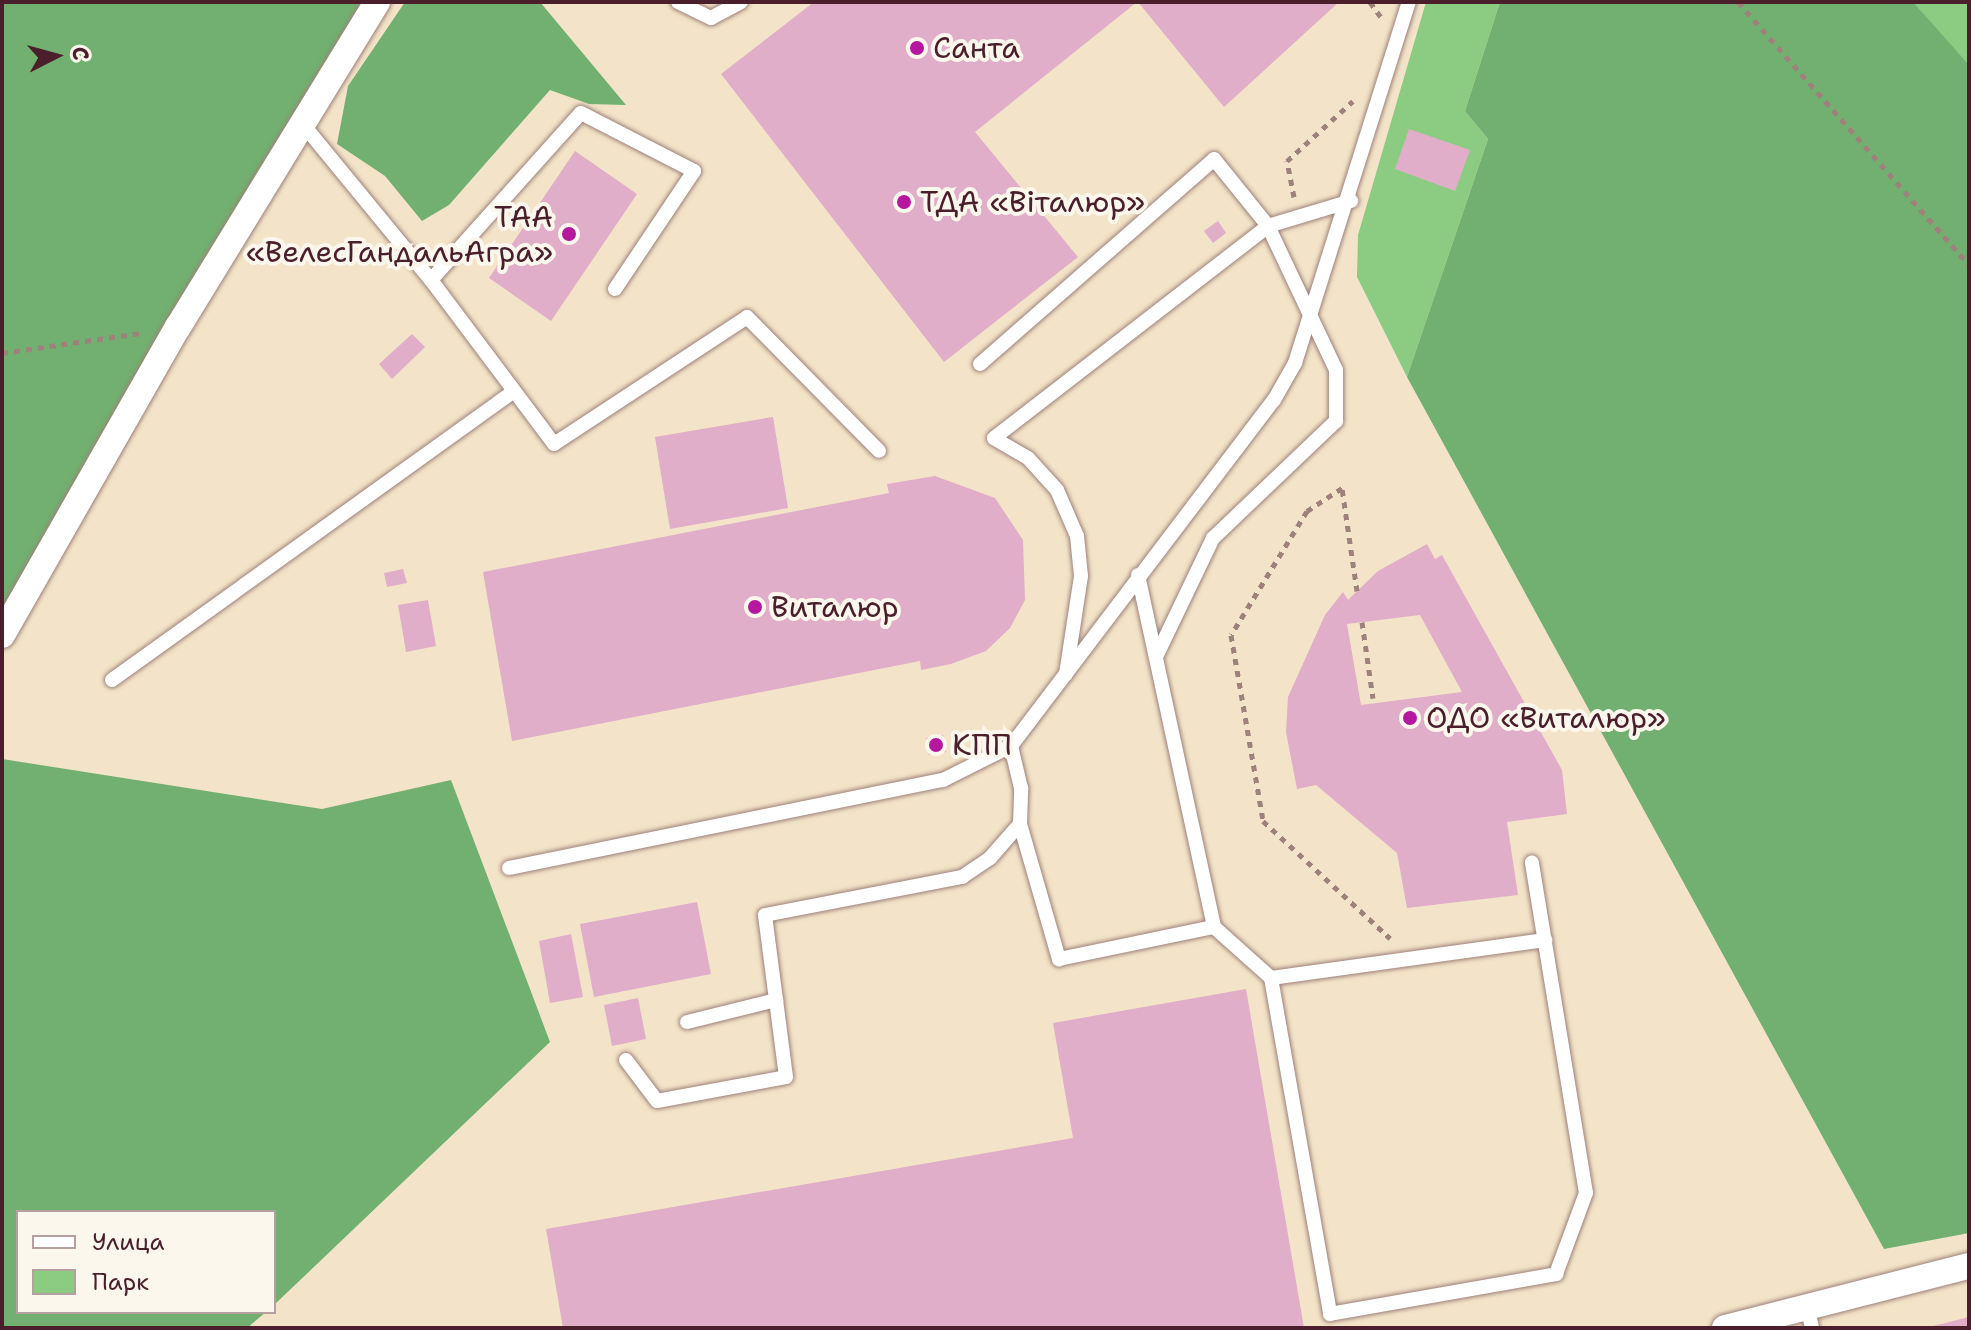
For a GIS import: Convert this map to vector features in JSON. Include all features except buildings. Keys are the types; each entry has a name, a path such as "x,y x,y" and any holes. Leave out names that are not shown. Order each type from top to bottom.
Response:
{"street":[{"path":"2,635 178,327 306,128 377,2"},
{"path":"1725,1328 1809,1317 1969,1266"}],"lane":[{"path":"678,2 711,18 741,2"},
{"path":"509,868 943,780 1011,746 1066,678 1138,575 1274,400 1312,321 1351,201 1409,2"},
{"path":"431,280 581,113 694,171 615,289"},
{"path":"306,128 431,280 512,393 554,444 747,317 879,451"},
{"path":"980,364 1214,159 1268,226 1305,290 1312,321 1336,370 1336,421 1213,538 1157,655"},
{"path":"1066,678 1081,576 1077,536 1057,490 1028,458 994,438 1268,226 1351,201"},
{"path":"112,680 512,393"},
{"path":"1138,575 1214,927 1271,978 1330,1314 1556,1274 1586,1193 1532,862"},
{"path":"1011,746 1021,788 1020,824 1059,959 1214,927"},
{"path":"626,1060 657,1101 786,1077 765,915 962,877 1020,824"},
{"path":"1271,978 1545,940"},
{"path":"687,1022 776,1000"}],"path":[{"path":"1370,2 1382,19 1378,31"},
{"path":"1738,2 1969,265"},
{"path":"1287,161 1357,96"},
{"path":"2,353 178,327"},
{"path":"1357,591 1342,488 1307,511 1231,635 1263,821 1400,946"},
{"path":"1362,622 1373,698"}],"green space":[{"path":"2,2 377,2 2,635"},
{"path":"405,2 540,2 626,105 589,104 550,90 449,205 422,221 385,176 337,144 348,86"},
{"path":"1426,2 1500,2 1465,111 1488,139 1407,377 1357,277 1358,235"},
{"path":"1500,2 1913,2 1969,65 1969,1233 1884,1249 1407,377 1488,139 1465,111"},
{"path":"1913,2 1969,2 1969,65 1945,40"},
{"path":"2,759 322,809 451,780 550,1042 276,1303 276,1210 16,1210 16,1314 264,1314 247,1328 2,1328"}],"place":[{"name":"Санта","path":"917,48"},
{"name":"ТДА «Віталюр»","path":"904,202"},
{"name":"ТАА «ВелесГандальАгра»","path":"569,234"},
{"name":"Виталюр","path":"755,607"},
{"name":"ОДО «Виталюр»","path":"1410,718"},
{"name":"КПП","path":"936,745"}]}
